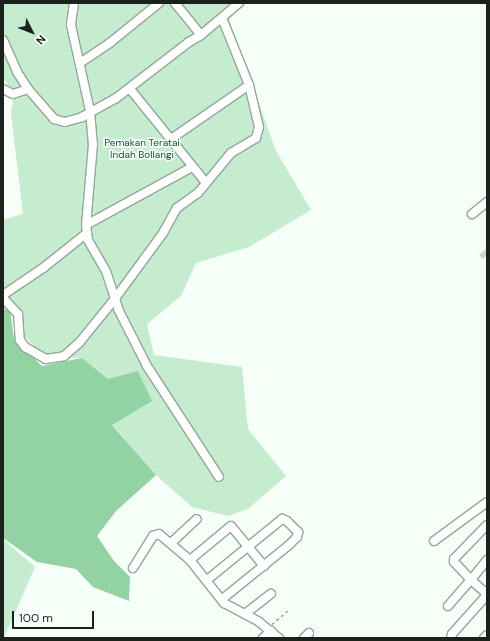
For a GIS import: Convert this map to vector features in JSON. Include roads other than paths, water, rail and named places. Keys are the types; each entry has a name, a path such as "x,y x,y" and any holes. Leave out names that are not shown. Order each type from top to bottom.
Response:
{"street":[{"path":"74,3 71,25 90,112 93,144 87,229 108,276 114,300 146,366 219,477"},
{"path":"80,62 111,42 159,3"},
{"path":"175,3 201,35"},
{"path":"3,40 16,72 46,111 58,122 75,120 130,89 189,42 201,35 236,4"},
{"path":"3,298 18,314 21,342 41,358 51,360 68,354 114,300 163,233 177,208 195,196 225,158 252,141 259,132 249,85 222,18"},
{"path":"171,139 249,85"},
{"path":"3,89 13,94 28,89"},
{"path":"130,89 206,183"},
{"path":"3,295 43,268 87,229 192,167"},
{"path":"472,214 487,202"},
{"path":"434,540 485,506"},
{"path":"171,543 197,519"},
{"path":"207,580 282,519 287,521 296,530 297,537 264,566 221,600"},
{"path":"451,638 452,634 487,594 471,580 453,560 487,525"},
{"path":"190,560 231,526 264,566"},
{"path":"133,568 155,535 159,534 190,560 228,607 245,614 279,638"},
{"path":"448,606 487,560"},
{"path":"245,614 271,594"},
{"path":"263,638 269,630"},
{"path":"484,638 487,635"}],"park label":[{"name":"Pemakan Teratai Indah Bollangi","path":"142,148"}]}
